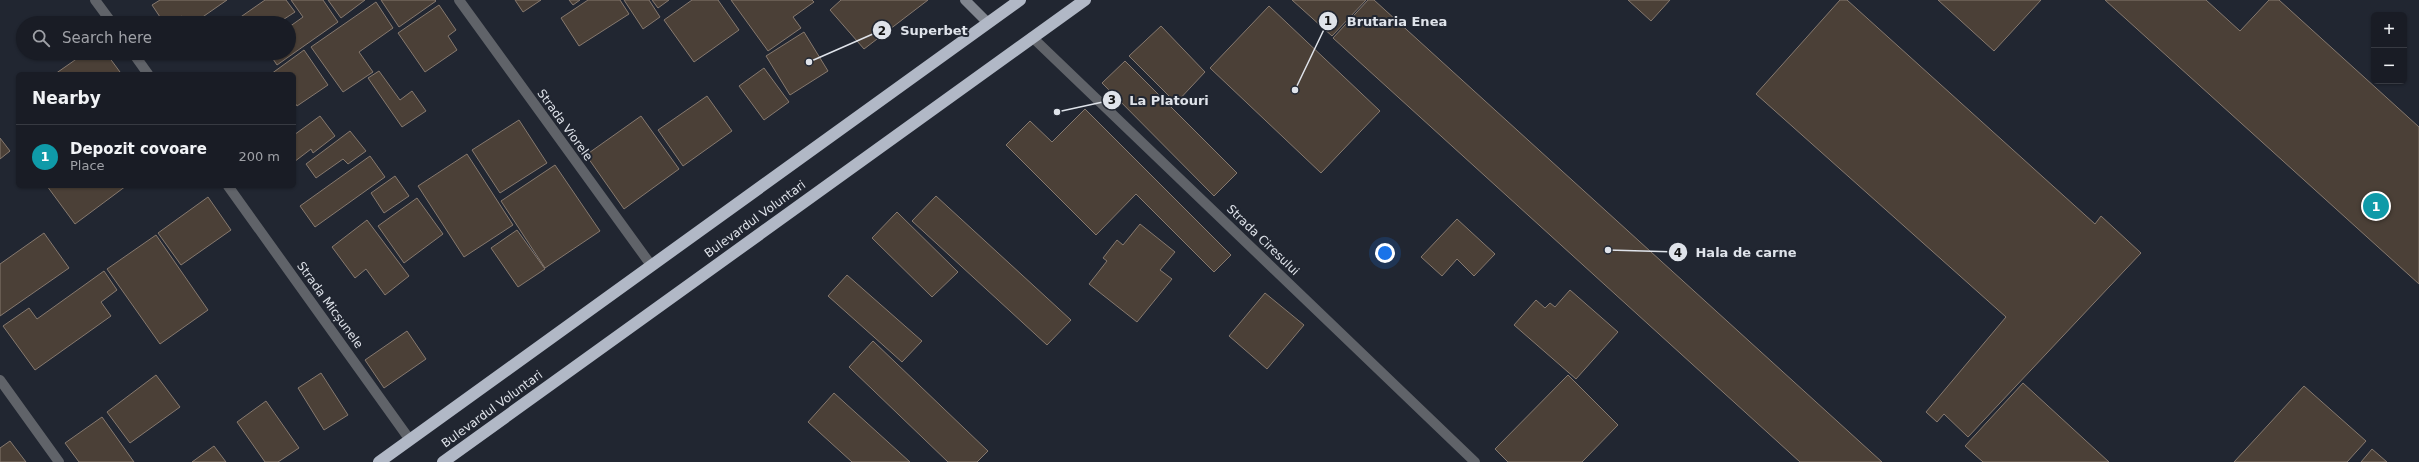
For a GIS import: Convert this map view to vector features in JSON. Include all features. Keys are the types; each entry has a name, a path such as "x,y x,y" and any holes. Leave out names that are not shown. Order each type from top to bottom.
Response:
{"highway":[{"name":"Bulevardul Voluntari","path":"379,462 1020,0"},
{"name":"Bulevardul Voluntari","path":"443,462 1084,0"}],"street":[{"path":"96,0 107,16"},
{"name":"Strada Viorele","path":"459,0 651,266"},
{"path":"965,0 988,22"},
{"name":"Strada Ciresului","path":"1032,37 1475,462"},
{"path":"138,60 147,72"},
{"name":"Strada Micșunele","path":"229,188 410,440"},
{"path":"0,380 59,462"}],"building":[{"path":"160,0 227,0 204,16 159,16 152,5"},
{"path":"265,0 286,0 295,12 289,16 242,16"},
{"path":"291,0 323,0 338,22 296,52 296,22 303,17"},
{"path":"328,0 365,0 341,18"},
{"path":"381,0 435,0 436,1 399,27"},
{"path":"515,0 541,0 523,12"},
{"path":"569,0 580,0 573,5"},
{"path":"588,0 620,0 629,14 579,46 561,18"},
{"path":"624,0 649,0 660,17 643,29"},
{"path":"652,0 669,0 658,8"},
{"path":"692,0 718,0 739,30 694,62 664,20"},
{"path":"731,0 812,0 814,2 793,17 801,28 768,51"},
{"path":"841,0 928,0 864,49 830,10"},
{"path":"1292,0 1366,0 1332,36"},
{"path":"1368,0 1374,0 1882,462 1800,462 1333,38"},
{"path":"1628,0 1670,0 1651,21"},
{"path":"1840,0 1847,0 2095,224 2101,216 2141,253 1968,437 1944,414 1937,422 1926,412 2006,317 1756,94"},
{"path":"1938,0 2041,0 1994,51"},
{"path":"2105,0 2206,0 2240,31 2269,0 2279,0 2419,127 2419,284"},
{"path":"376,2 393,28 359,52 373,72 343,92 311,47"},
{"path":"439,5 456,30 448,36 457,50 425,72 398,33"},
{"path":"1269,6 1380,111 1321,173 1210,68"},
{"path":"1161,26 1205,72 1176,103 1129,56"},
{"path":"804,32 828,71 790,95 766,56"},
{"path":"304,50 328,85 297,106 296,72 274,72 290,60 296,60 296,56"},
{"path":"75,60 111,60 120,72 58,72"},
{"path":"274,60 284,60 277,65"},
{"path":"1125,61 1237,173 1214,196 1102,83"},
{"path":"764,68 789,102 764,120 739,86"},
{"path":"379,71 400,100 412,91 426,111 402,127 368,78"},
{"path":"707,96 732,131 683,166 658,130"},
{"path":"1085,109 1231,255 1214,272 1136,194 1096,235 1006,145 1030,121 1052,142"},
{"path":"320,116 335,136 313,153 311,149 296,160 296,134"},
{"path":"641,116 679,169 624,209 586,155"},
{"path":"519,120 547,163 500,193 472,150"},
{"path":"350,131 366,151 348,164 343,159 316,178 306,164"},
{"path":"0,138 10,151 0,159"},
{"path":"467,154 513,225 464,257 418,186"},
{"path":"370,156 385,177 315,227 300,206"},
{"path":"555,165 600,231 545,268 501,201"},
{"path":"395,176 409,196 384,213 371,193"},
{"path":"48,188 123,188 75,224"},
{"path":"936,196 1071,320 1047,345 912,221"},
{"path":"208,197 231,230 181,265 158,233"},
{"path":"417,198 443,234 404,263 378,226"},
{"path":"897,212 958,272 932,297 872,238"},
{"path":"1457,219 1495,254 1474,276 1457,259 1442,276 1421,257"},
{"path":"367,220 409,276 385,295 366,269 355,278 332,247"},
{"path":"1140,224 1175,252 1160,270 1172,279 1137,322 1089,284 1107,261 1103,258 1117,240 1123,245"},
{"path":"517,230 545,269 518,287 491,248"},
{"path":"44,233 69,268 0,316 0,264"},
{"path":"156,235 208,310 160,344 107,269"},
{"path":"104,271 117,290 101,302 111,316 35,370 3,326 29,308 37,319"},
{"path":"847,275 922,341 902,362 828,296"},
{"path":"1570,290 1618,332 1576,379 1514,325 1536,300 1545,308 1550,303 1555,307"},
{"path":"1265,293 1304,325 1267,369 1229,336"},
{"path":"407,331 426,359 384,388 365,360"},
{"path":"873,341 988,451 977,462 948,462 849,367"},
{"path":"321,373 348,415 324,430 298,388"},
{"path":"156,375 180,407 130,443 107,412"},
{"path":"1568,375 1618,425 1582,462 1508,462 1495,449"},
{"path":"2023,383 2109,462 1983,462 1965,446"},
{"path":"2304,386 2366,441 2347,462 2234,462"},
{"path":"834,393 910,462 852,462 808,422"},
{"path":"266,401 299,448 278,462 265,462 237,422"},
{"path":"102,417 134,462 79,462 65,443"},
{"path":"10,441 26,462 0,462 0,448"},
{"path":"214,446 226,462 192,462"},
{"path":"2372,449 2387,462 2361,462"}],"place":[{"name":"Superbet","path":"809,62"},
{"name":"Brutaria Enea","path":"1295,90"},
{"name":"La Platouri","path":"1057,112"},
{"name":"Depozit covoare","path":"2376,206"},
{"name":"Hala de carne","path":"1608,250"}]}
